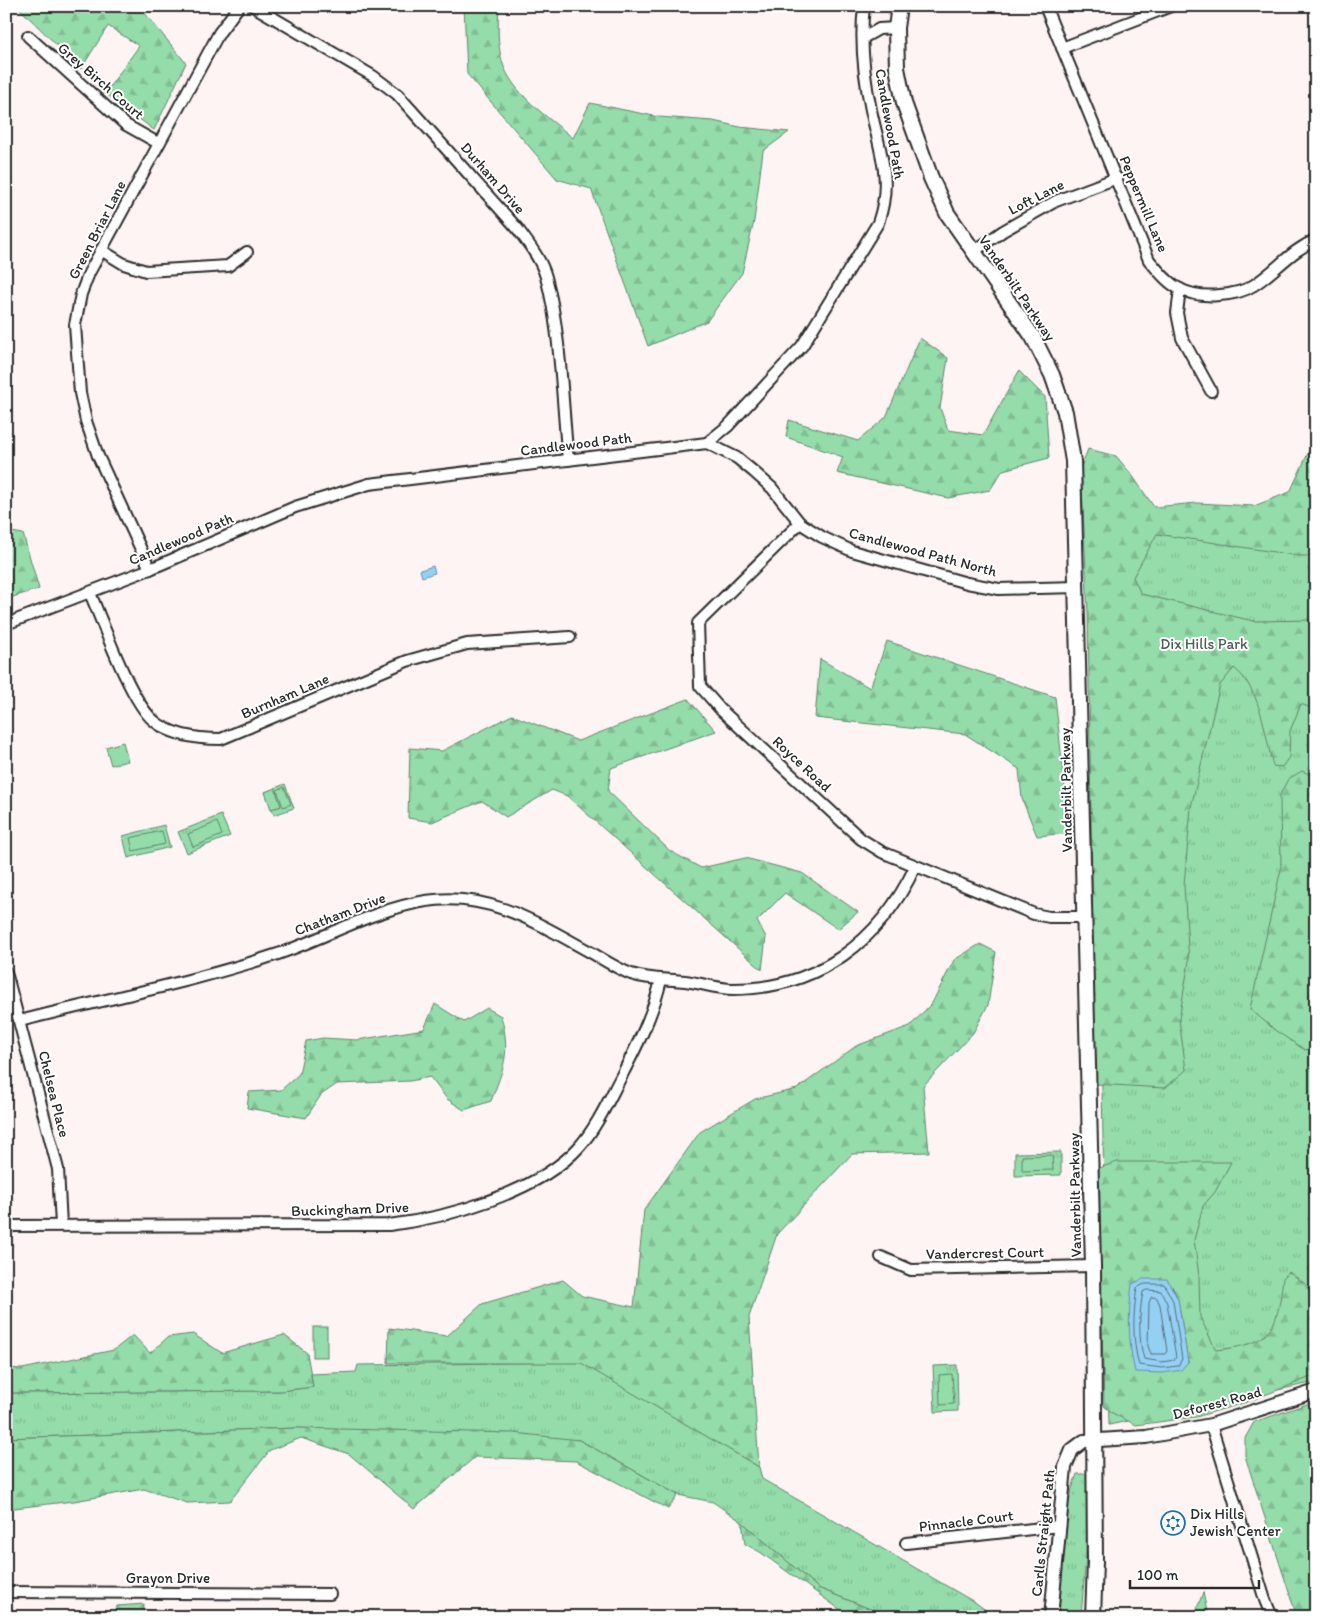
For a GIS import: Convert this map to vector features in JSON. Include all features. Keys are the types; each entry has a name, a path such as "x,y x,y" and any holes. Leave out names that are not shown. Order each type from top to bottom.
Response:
{"main road":[{"name":"Vanderbilt Parkway","path":"899,6 896,28 897,68 904,103 918,146 943,204 973,252 1033,337 1052,375 1066,412 1073,461 1078,587 1093,1266 1095,1562 1092,1617"}],"street":[{"name":"Green Briar Lane","path":"150,569 98,456 80,393 75,326 81,294 101,250 219,34 239,6"},
{"name":"Durham Drive","path":"253,6 372,76 398,94 511,220 534,251 546,276 555,330 568,460"},
{"name":"Candlewood Path","path":"6,624 150,569 295,507 369,484 707,443 728,426 802,346 878,223 885,204 885,165 871,110 865,73 864,6"},
{"name":"Peppermill Lane","path":"1045,6 1149,260 1161,274 1180,290 1212,296 1234,293 1253,286 1291,254 1316,240"},
{"path":"1062,48 1171,6"},
{"path":"863,38 879,29 896,28"},
{"name":"Grey Birch Court","path":"28,36 126,125 158,143"},
{"name":"Loft Lane","path":"973,252 1010,227 1056,201 1117,178"},
{"path":"101,250 124,264 146,271 228,266 247,252"},
{"path":"1180,290 1177,313 1182,338 1211,391"},
{"name":"Candlewood Path North","path":"707,443 737,458 754,472 772,488 800,523 822,537 852,551 967,583 999,589 1078,587"},
{"name":"Royce Road","path":"800,523 698,623 700,686 721,710 860,839 882,852 915,867 1034,914 1049,917 1085,917"},
{"name":"Burnham Lane","path":"90,593 134,693 152,720 171,731 197,739 221,739 407,661 436,651 467,644 570,636"},
{"name":"Chatham Drive","path":"20,1021 244,964 316,939 390,910 426,901 460,899 506,908 630,973 661,980 685,981 731,989 756,988 783,983 840,958 867,937 892,908 915,867"},
{"name":"Chelsea Place","path":"6,972 58,1169 61,1225"},
{"name":"Buckingham Drive","path":"6,1226 389,1225 440,1217 516,1189 551,1172 580,1146 605,1107 635,1049 654,1009 661,980"},
{"name":"Vandercrest Court","path":"881,1257 911,1270 1093,1266"},
{"name":"Deforest Road","path":"1095,1440 1146,1437 1211,1425 1316,1391"},
{"path":"1211,1425 1265,1600 1272,1617"},
{"name":"Carlls Straight Path","path":"1051,1617 1064,1466 1072,1450 1084,1441 1095,1440"},
{"name":"Pinnacle Court","path":"906,1543 1059,1526"},
{"name":"Grayon Drive","path":"6,1592 330,1594"}],"green space":[{"path":"17,6 139,6 186,63 154,130 105,93 139,46 108,26 81,69"},
{"path":"464,6 499,6 499,47 502,61 513,84 542,113 573,138 590,103 659,117 713,121 740,127 789,132 763,151 754,221 742,273 707,321 648,346 591,189 557,179 467,74"},
{"path":"920,338 948,358 940,408 948,430 983,435 1019,371 1045,397 1049,458 1003,470 990,490 948,498 837,473 843,457 786,437 789,420 858,441 886,417"},
{"path":"1316,425 1316,556 1300,556 1157,534 1133,577 1141,594 1253,621 1316,620 1316,710 1301,704 1290,731 1289,757 1282,767 1273,766 1261,713 1243,677 1234,668 1220,685 1191,807 1184,885 1189,961 1179,1019 1186,1070 1165,1088 1095,1084 1088,615 1081,467 1088,449 1116,456 1154,507 1197,503 1254,506 1290,492 1310,449"},
{"name":"Dix Hills Park","path":"1316,432 1316,1382 1109,1425 1089,472 1135,515 1289,510"},
{"path":"6,531 23,534 39,589 6,599"},
{"path":"887,641 1055,697 1070,833 1037,836 1022,799 1019,769 965,734 815,718 820,659 870,688"},
{"path":"688,699 716,731 611,768 608,791 670,851 701,868 745,858 802,873 858,912 838,929 785,893 757,921 766,937 762,970 567,796 552,790 506,817 482,801 432,822 408,818 410,748 442,751 512,715 578,741"},
{"path":"123,742 128,761 111,765 106,747"},
{"path":"1302,771 1316,777 1316,1047 1305,1050 1276,1031 1250,1009 1281,869 1280,795 1288,779"},
{"path":"285,784 294,808 274,815 265,792"},
{"path":"284,787 291,804 283,807 277,790"},
{"path":"275,788 281,806 271,809 265,792"},
{"path":"221,815 230,836 187,853 178,832"},
{"path":"217,822 222,835 193,847 188,834"},
{"path":"164,825 170,847 128,858 123,836"},
{"path":"162,831 165,844 133,851 130,838"},
{"path":"980,944 996,952 988,1005 973,1033 923,1086 929,1152 852,1154 777,1234 749,1317 759,1467 581,1363 388,1363 389,1328 447,1336 482,1304 563,1280 582,1296 634,1307 644,1210 700,1132 755,1099 797,1089 856,1046 910,1026 932,1003 954,960"},
{"path":"435,1004 464,1022 487,1008 501,1016 506,1050 505,1060 491,1101 464,1110 447,1099 430,1077 410,1081 337,1084 321,1095 306,1118 247,1108 249,1092 281,1090 299,1074 306,1041 323,1038 357,1040 424,1029"},
{"path":"1061,1152 1061,1175 1015,1176 1015,1153"},
{"path":"1052,1155 1053,1170 1022,1171 1022,1156"},
{"path":"1117,1162 1231,1162 1215,1192 1203,1206 1194,1240 1199,1276 1200,1317 1216,1350 1249,1344 1260,1339 1268,1332 1274,1322 1278,1311 1283,1278 1289,1272 1304,1283 1316,1302 1316,1375 1247,1402 1196,1417 1136,1425 1114,1414 1104,1406 1099,1168","holes":["1172,1286 1178,1299 1188,1362"]},
{"path":"313,1327 327,1327 327,1357 313,1357"},
{"path":"193,1334 222,1353 284,1335 307,1353 313,1387 280,1391 6,1393 6,1368 22,1369 114,1350 133,1335 150,1353 168,1337"},
{"path":"581,1362 759,1467 762,1479 976,1603 995,1617 890,1617 818,1588 742,1522 713,1502 678,1495 579,1440 296,1428 6,1438 6,1393 280,1391 313,1387 311,1374 356,1372 358,1365"},
{"path":"957,1365 958,1411 935,1412 933,1366"},
{"path":"952,1374 954,1404 940,1405 939,1375"},
{"path":"1316,1401 1316,1617 1297,1617 1245,1456 1245,1438 1254,1422"},
{"path":"296,1428 514,1433 579,1440 678,1495 668,1509 576,1461 475,1457 414,1509 349,1454 301,1438 270,1450 230,1501 187,1503 144,1489 74,1501 6,1509 6,1438"},
{"path":"1077,1474 1088,1474 1086,1556 1081,1617 1059,1617 1067,1508"},
{"path":"742,1522 818,1588 890,1617 849,1616 760,1552 745,1544"},
{"path":"1203,1592 1208,1617 1194,1617"},
{"path":"144,1604 143,1617 114,1617 117,1606"}],"water":[{"path":"433,566 435,573 422,577 420,570"},
{"path":"1143,1279 1167,1279 1178,1299 1188,1362 1181,1370 1163,1373 1135,1372 1129,1317 1132,1284"}],"place":[{"name":"Dix Hills Jewish Center","path":"1173,1523"}]}
